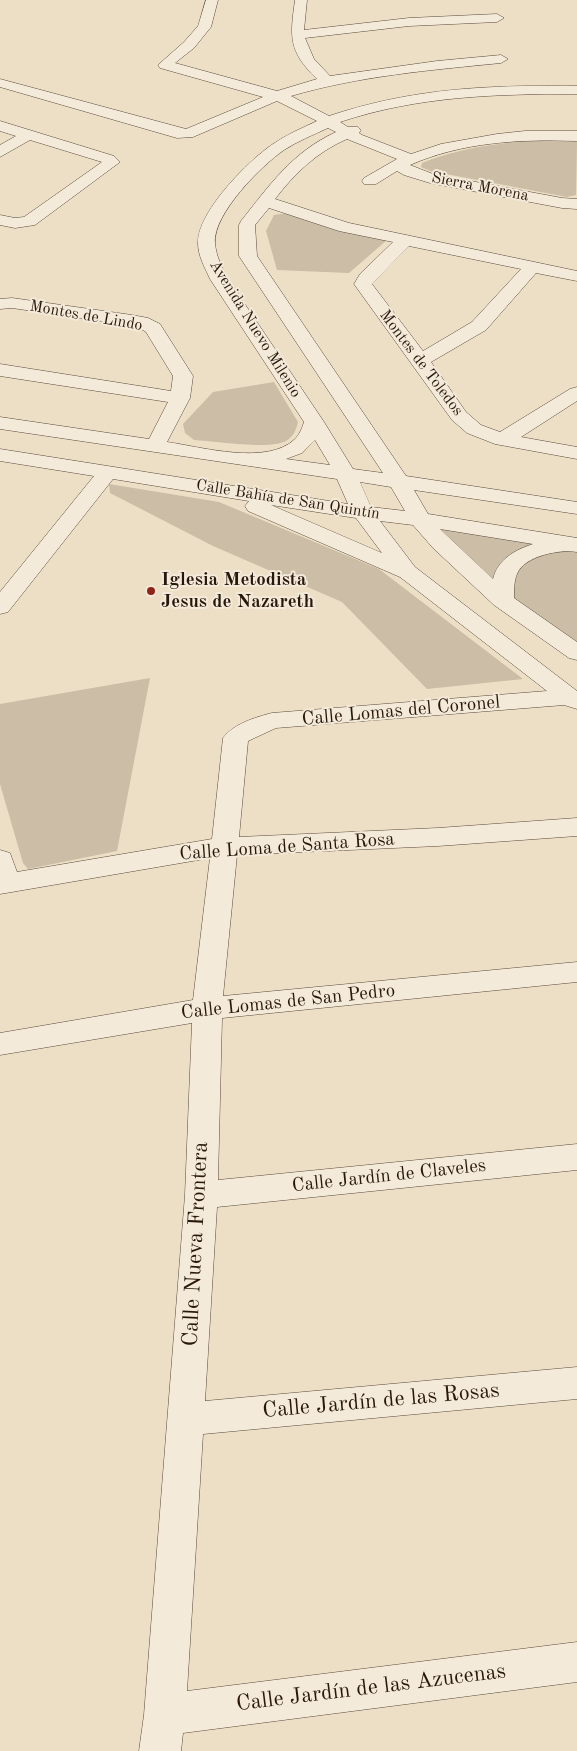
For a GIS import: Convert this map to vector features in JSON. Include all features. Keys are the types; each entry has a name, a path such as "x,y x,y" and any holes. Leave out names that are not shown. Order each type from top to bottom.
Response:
{"street":[{"path":"212,0 204,27 189,45 165,65 277,96 338,123"},
{"path":"301,0 298,35 308,61 327,81"},
{"path":"298,35 409,22 499,18"},
{"path":"0,83 183,134 192,134 277,96 327,81 504,56"},
{"path":"300,88 338,123"},
{"name":"Avenida Nuevo Milenio","path":"573,700 407,572 363,514 346,475 314,422 219,279 208,260 205,235 218,210 244,179 272,151 381,105 470,92 577,90"},
{"path":"494,103 498,98 503,97 577,97"},
{"name":"Avenida Nuevo Milenio","path":"338,123 362,127 427,111 494,103 577,103"},
{"name":"Avenida Nuevo Milenio","path":"338,123 312,152 288,172 247,225 248,256 399,482 420,519 441,544 502,600 577,653"},
{"name":"Sierra Morena","path":"338,123 411,159 475,142 510,138 577,136"},
{"path":"0,126 108,159 112,164 29,221 14,223 0,220"},
{"name":"Sierra Morena","path":"362,127 411,159"},
{"path":"0,152 28,135"},
{"path":"370,181 381,173 411,159"},
{"name":"Sierra Morena","path":"411,159 410,172 430,178 562,203 577,204"},
{"path":"264,202 345,227 577,276"},
{"name":"Montes de Toledos","path":"406,240 366,278 363,284 459,416 474,429 502,440 577,453"},
{"path":"420,360 479,326 533,266"},
{"name":"Montes de Lindo","path":"0,304 12,303 113,318 148,325 153,328 183,376 180,398 155,446"},
{"path":"0,370 180,398"},
{"path":"502,440 577,394"},
{"path":"252,460 287,452 300,446 307,440 314,422"},
{"name":"Calle Bahía de San Quintín","path":"0,423 577,508"},
{"name":"Calle Bahía de San Quintín","path":"0,455 363,514 420,519 570,544"},
{"path":"0,607 107,473"},
{"path":"218,489 407,572"},
{"path":"502,600 501,582 505,571 511,564 531,552 570,544"},
{"name":"Calle Lomas del Coronel","path":"236,738 247,731 272,721 573,700"},
{"name":"Calle Nueva Frontera","path":"162,1733 201,1195 207,1009 236,738"},
{"name":"Calle Loma de Santa Rosa","path":"2,876 223,847 438,838 577,826"},
{"name":"Calle Lomas de San Pedro","path":"0,1044 207,1009 577,972"},
{"name":"Calle Jardín de Claveles","path":"201,1195 577,1157"},
{"name":"Calle Jardín de las Rosas","path":"185,1419 577,1382"},
{"name":"Calle Jardín de las Azucenas","path":"162,1733 577,1662"}],"shaded area":[{"path":"572,140 577,142 576,195 567,197 430,171 421,167 422,163 477,147 514,142"},
{"path":"288,213 387,240 349,273 277,270 266,231 274,215"},
{"path":"274,382 298,422 294,433 286,441 268,445 242,444 194,440 185,433 183,424 213,392"},
{"path":"109,484 219,502 379,569 523,679 427,689 342,602 213,546 110,493"},
{"path":"431,521 577,543 577,657 501,600"},
{"path":"150,678 117,851 28,869 23,863 0,784 0,704"}],"place":[{"name":"Iglesia Metodista Jesus de Nazareth","path":"151,591"}]}
